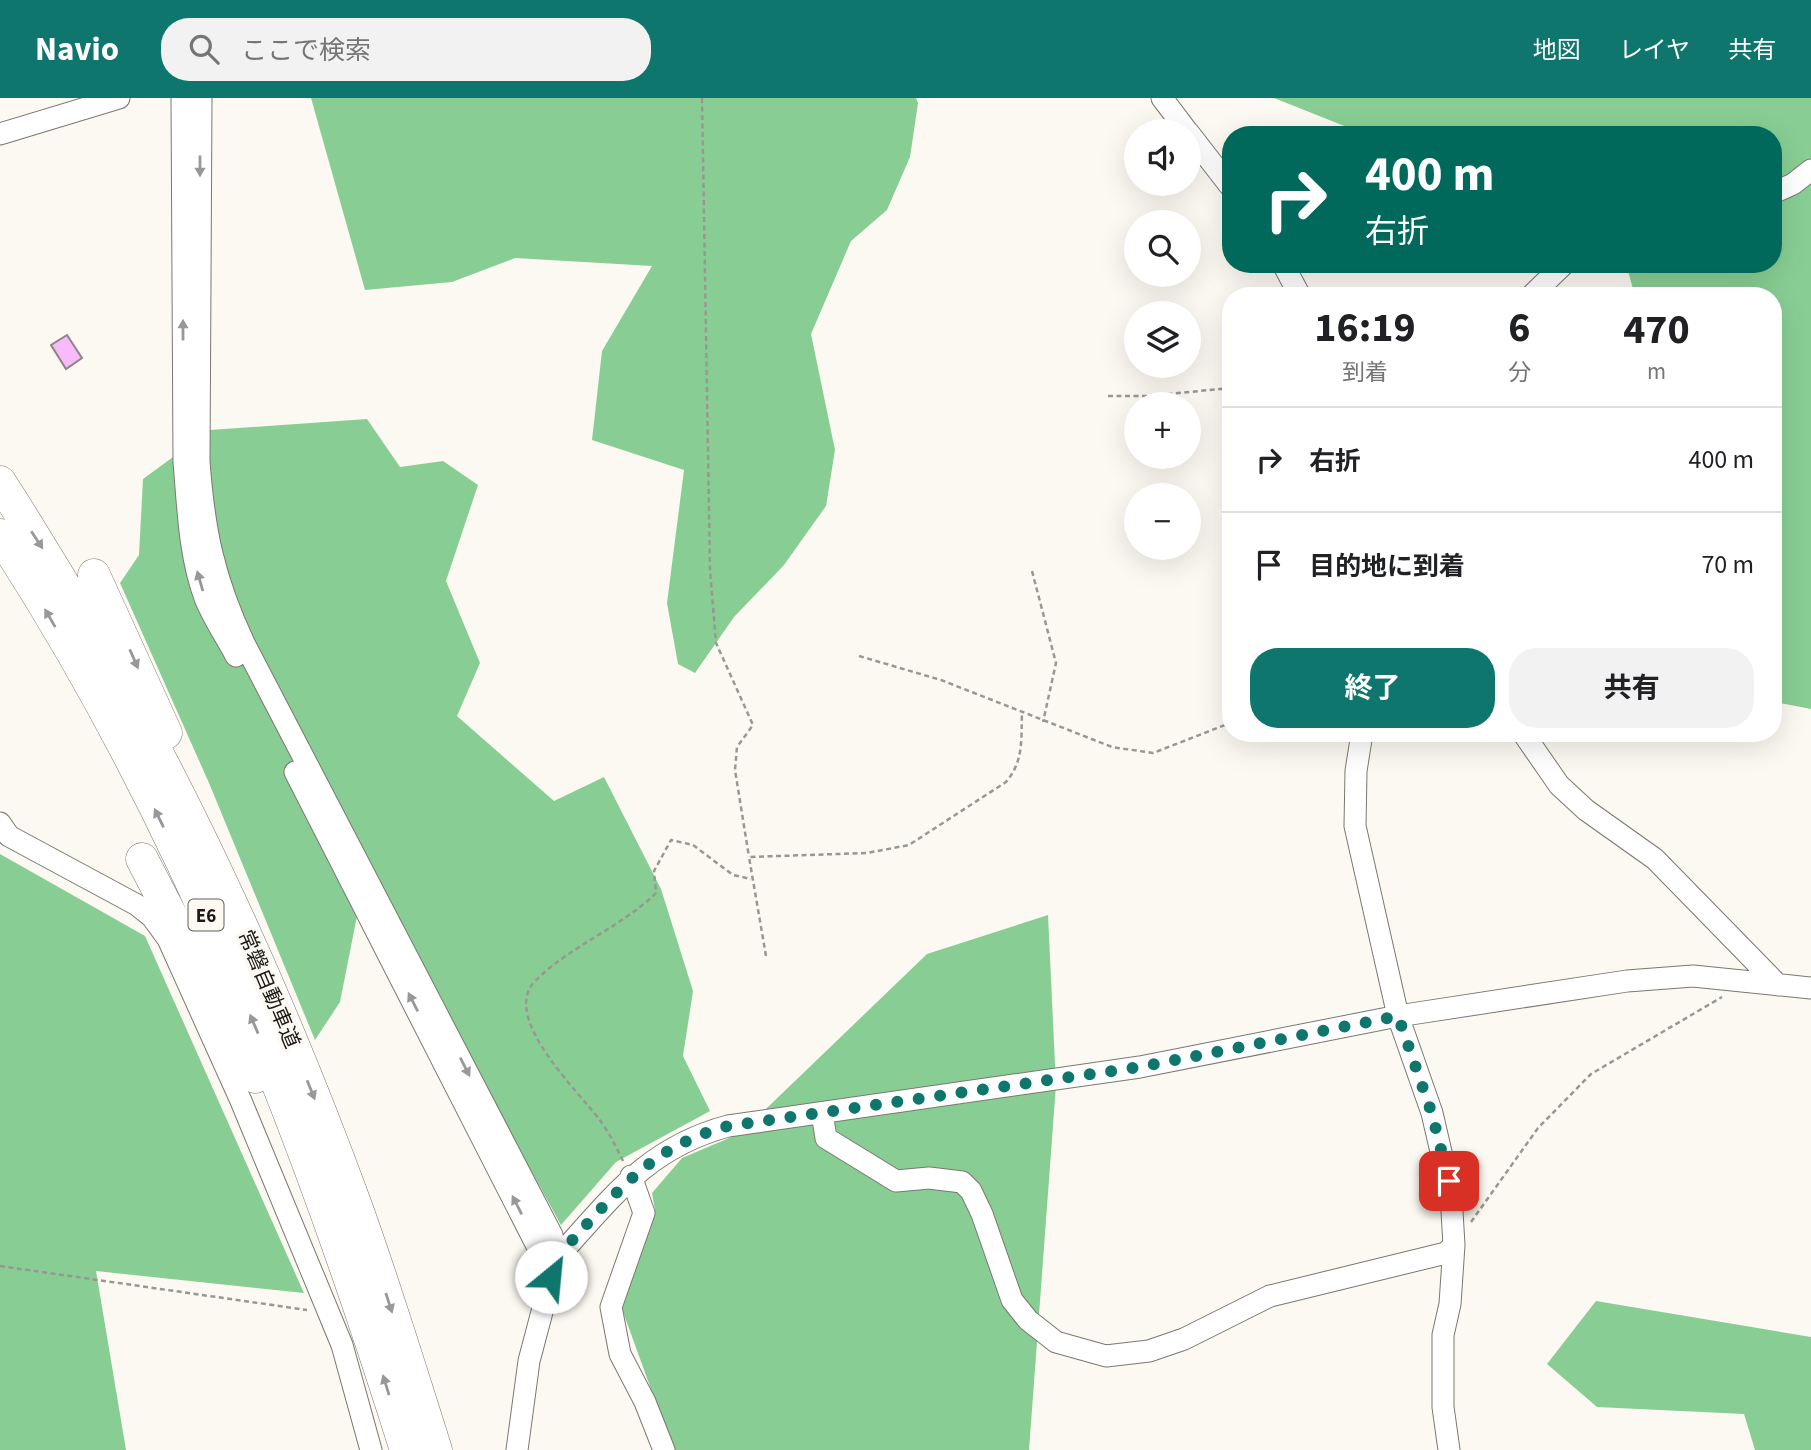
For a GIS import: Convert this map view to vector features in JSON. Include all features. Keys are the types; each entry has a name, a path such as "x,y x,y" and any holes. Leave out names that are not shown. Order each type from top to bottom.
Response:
{"highway":[{"name":"常磐自動車道","path":"0,482 48,556 101,651 237,914 288,1033 356,1207 436,1450"},
{"name":"常磐自動車道","path":"0,535 76,663 135,770 213,928 291,1114 365,1318 406,1450"},
{"path":"94,575 189,786 237,914"},
{"path":"142,859 247,1059 365,1318"}],"street":[{"path":"0,134 119,98"},
{"path":"182,98 184,462 194,559 205,599 537,1244 556,1259"},
{"path":"201,98 199,461 203,520 223,596 552,1235 556,1259 529,1361 517,1450"},
{"path":"1163,98 1178,119"},
{"path":"1201,149 1222,176"},
{"path":"1782,189 1811,170"},
{"path":"1540,287 1555,273"},
{"path":"1361,742 1356,771 1355,827 1398,1016 1447,1167 1454,1245 1450,1304 1443,1335 1443,1407 1449,1450"},
{"path":"1529,742 1559,785 1586,810 1655,859 1778,985"},
{"path":"0,823 9,836 137,905 152,917 168,939 241,1101 342,1345 371,1450"},
{"path":"556,1259 631,1176 668,1149 700,1133 728,1126 1140,1067 1398,1016 1627,981 1693,976 1811,988"},
{"path":"822,1113 826,1138 896,1181 929,1178 962,1182 971,1191 982,1214 1013,1300 1041,1332 1079,1350 1125,1356 1149,1351 1184,1339 1270,1296 1446,1253 1454,1245"},
{"path":"631,1176 644,1213 611,1307 621,1354 664,1450"}],"path":[{"path":"702,98 710,570 716,643 752,725 737,747 735,770 751,879 766,956"},
{"path":"1108,396 1149,396 1222,389"},
{"path":"1032,571 1056,663 1043,722"},
{"path":"859,656 941,680 1112,747 1153,752 1222,726"},
{"path":"749,857 867,853 909,845 1006,782 1021,758 1022,713"},
{"path":"631,1176 602,1122 535,1038 524,1006 533,982 597,934 642,907 656,893 654,871 671,840 694,845 733,875 751,879"},
{"path":"1454,1245 1538,1128 1591,1074 1644,1045 1748,980"},
{"path":"0,1266 328,1312"}],"green space":[{"path":"311,98 916,98 918,103 910,157 887,210 851,241 811,334 835,450 826,506 784,565 734,617 695,673 678,664 667,603 684,470 592,440 602,351 652,266 515,258 452,282 365,290"},
{"path":"1274,98 1811,98 1811,709 1782,703 1782,287 1632,287 1629,273 1782,273 1782,126 1344,126"},
{"path":"367,419 400,467 443,461 478,485 446,581 480,663 457,716 554,801 604,777 661,889 693,991 683,1056 710,1111 616,1162 561,1225 381,897 357,916 340,1002 315,1040 209,783 120,583 139,555 143,479 210,430"},
{"path":"0,854 145,936 304,1293 96,1271 126,1450 0,1450"},
{"path":"1048,915 1056,1085 1029,1450 673,1450 622,1309 655,1210 652,1193 682,1158 741,1133 927,954"},
{"path":"1596,1301 1811,1337 1811,1450 1755,1450 1744,1414 1597,1407 1547,1364"}],"building":[{"path":"67,335 82,358 66,369 51,345"}],"route":[{"path":"551,1277 556,1259 631,1176 668,1149 700,1133 728,1126 1140,1067 1398,1016 1432,1114 1449,1181"}]}
